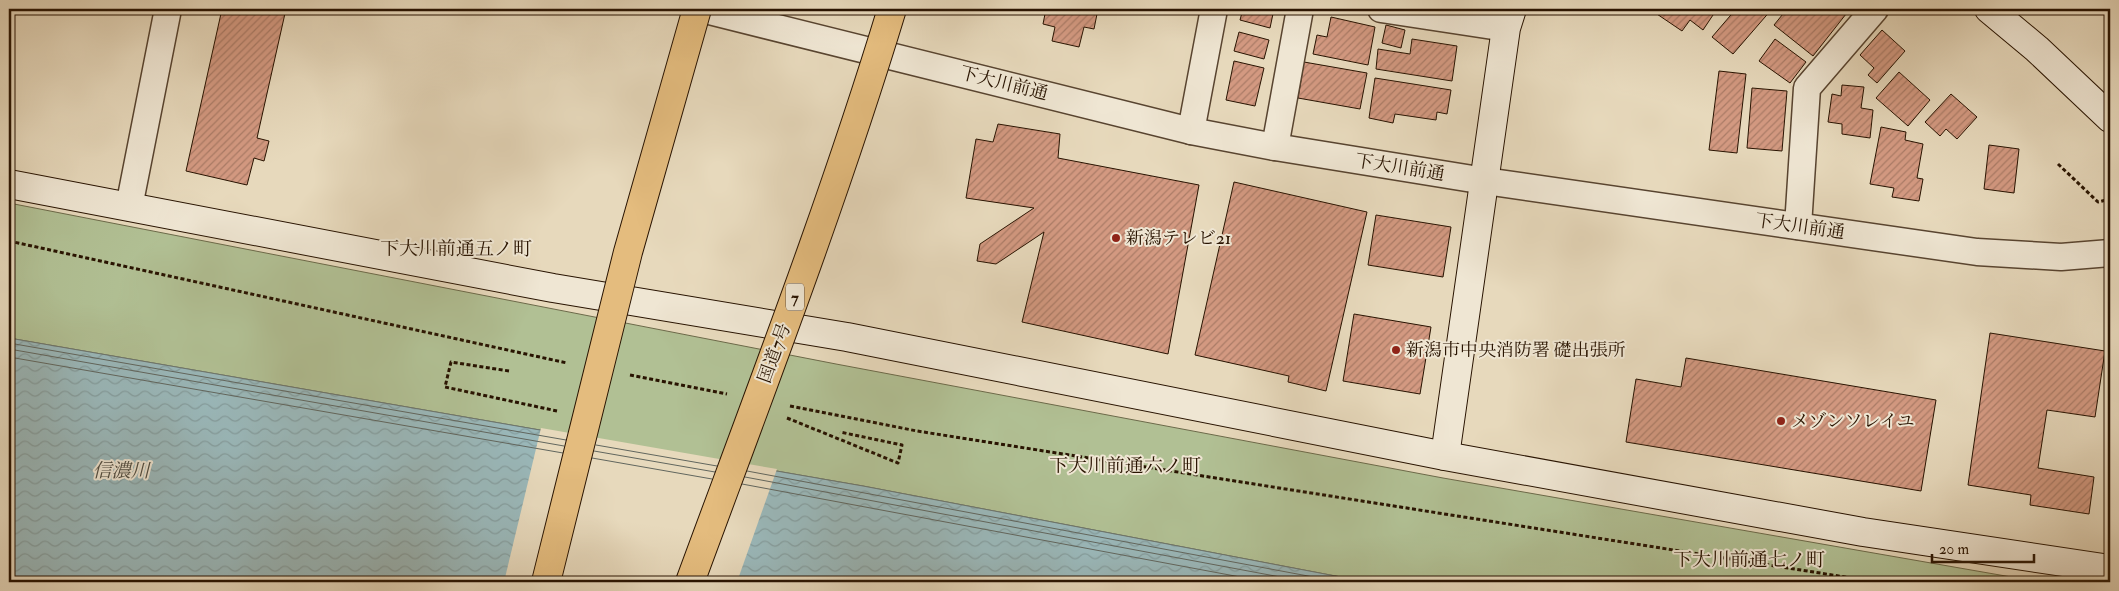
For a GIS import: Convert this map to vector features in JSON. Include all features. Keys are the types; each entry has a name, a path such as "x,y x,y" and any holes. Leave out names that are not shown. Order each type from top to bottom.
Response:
{"highway":[{"path":"546,582 628,252 699,9"},
{"name":"国道7号","path":"690,582 794,298 870,80 892,9"}],"street":[{"path":"129,207 168,9"},
{"name":"下大川前通","path":"699,9 1192,131 1275,147 1485,181 1977,252 2061,257 2110,253"},
{"path":"1192,131 1214,9"},
{"path":"1275,147 1300,9"},
{"path":"1381,9 1509,18 1445,456"},
{"path":"1798,226 1807,88 1875,9"},
{"path":"1989,9 2037,49 2110,118"},
{"path":"9,184 553,288 847,337 1445,456 1863,532 2110,569"}],"path":[{"path":"2058,164 2098,202 2110,198"},
{"path":"9,241 570,364"},
{"path":"509,371 452,362 445,387 558,411"},
{"path":"627,375 734,395"},
{"path":"782,404 927,432 1877,582"},
{"path":"787,418 898,463 902,445 840,432"}],"green space":[{"path":"9,203 836,364 1443,478 2040,582 1367,582 863,486 9,338"}],"water":[{"name":"信濃川","path":"9,338 863,486 1367,582 9,582"}],"pier":[{"path":"541,428 777,469 737,582 504,582"}],"building":[{"path":"222,9 286,9 257,138 269,141 264,161 254,158 247,185 186,171"},
{"path":"1046,9 1098,9 1094,29 1084,27 1079,47 1052,41 1055,27 1043,24"},
{"path":"1243,9 1274,9 1270,28 1240,20"},
{"path":"1652,9 1717,9 1703,30 1690,20 1682,31"},
{"path":"1736,9 1772,9 1733,54 1712,37"},
{"path":"1787,9 1850,9 1813,56 1774,25"},
{"path":"1331,17 1375,27 1368,65 1313,54 1317,35 1327,37"},
{"path":"1386,25 1405,30 1401,48 1382,43"},
{"path":"1882,30 1905,51 1877,83 1868,75 1874,68 1860,55"},
{"path":"1239,32 1269,40 1264,59 1234,51"},
{"path":"1412,39 1457,46 1452,81 1376,69 1378,49 1410,54"},
{"path":"1775,39 1806,62 1790,83 1759,61"},
{"path":"1234,61 1264,68 1255,106 1226,100"},
{"path":"1304,62 1367,73 1360,109 1298,98"},
{"path":"1719,71 1746,74 1737,153 1709,150"},
{"path":"1899,72 1930,100 1908,126 1876,98"},
{"path":"1375,78 1451,90 1447,114 1437,112 1436,120 1395,114 1393,123 1369,118"},
{"path":"1842,85 1864,87 1861,108 1873,110 1870,138 1842,134 1842,124 1828,122 1832,94 1841,96"},
{"path":"1752,88 1787,91 1782,151 1747,148"},
{"path":"1951,94 1977,117 1957,139 1946,129 1940,136 1925,122"},
{"name":"新潟テレビ21","path":"998,124 1060,134 1058,158 1199,185 1168,354 1022,322 1044,232 996,264 977,261 980,244 1034,208 966,198 976,139 993,142"},
{"path":"1881,127 1906,132 1905,140 1923,144 1917,178 1923,179 1919,201 1892,197 1894,188 1870,184"},
{"path":"1989,145 2019,149 2014,193 1984,189"},
{"path":"1234,182 1367,212 1326,391 1288,382 1289,376 1195,355"},
{"path":"1376,215 1451,227 1443,277 1368,265"},
{"path":"1354,314 1431,327 1420,394 1343,381"},
{"path":"1990,333 2105,351 2095,417 2047,410 2038,468 2094,477 2089,514 2030,505 2031,495 1968,485"},
{"name":"メゾンソレイユ","path":"1686,358 1936,400 1921,491 1626,442 1636,379 1681,387"}],"place":[{"name":"新潟テレビ21","path":"1116,238"},
{"name":"新潟市中央消防署 礎出張所","path":"1396,350"},
{"name":"メゾンソレイユ","path":"1781,421"}],"district":[{"name":"下大川前通五ノ町","path":"456,248"},
{"name":"下大川前通六ノ町","path":"1125,465"},
{"name":"下大川前通七ノ町","path":"1749,559"}]}
